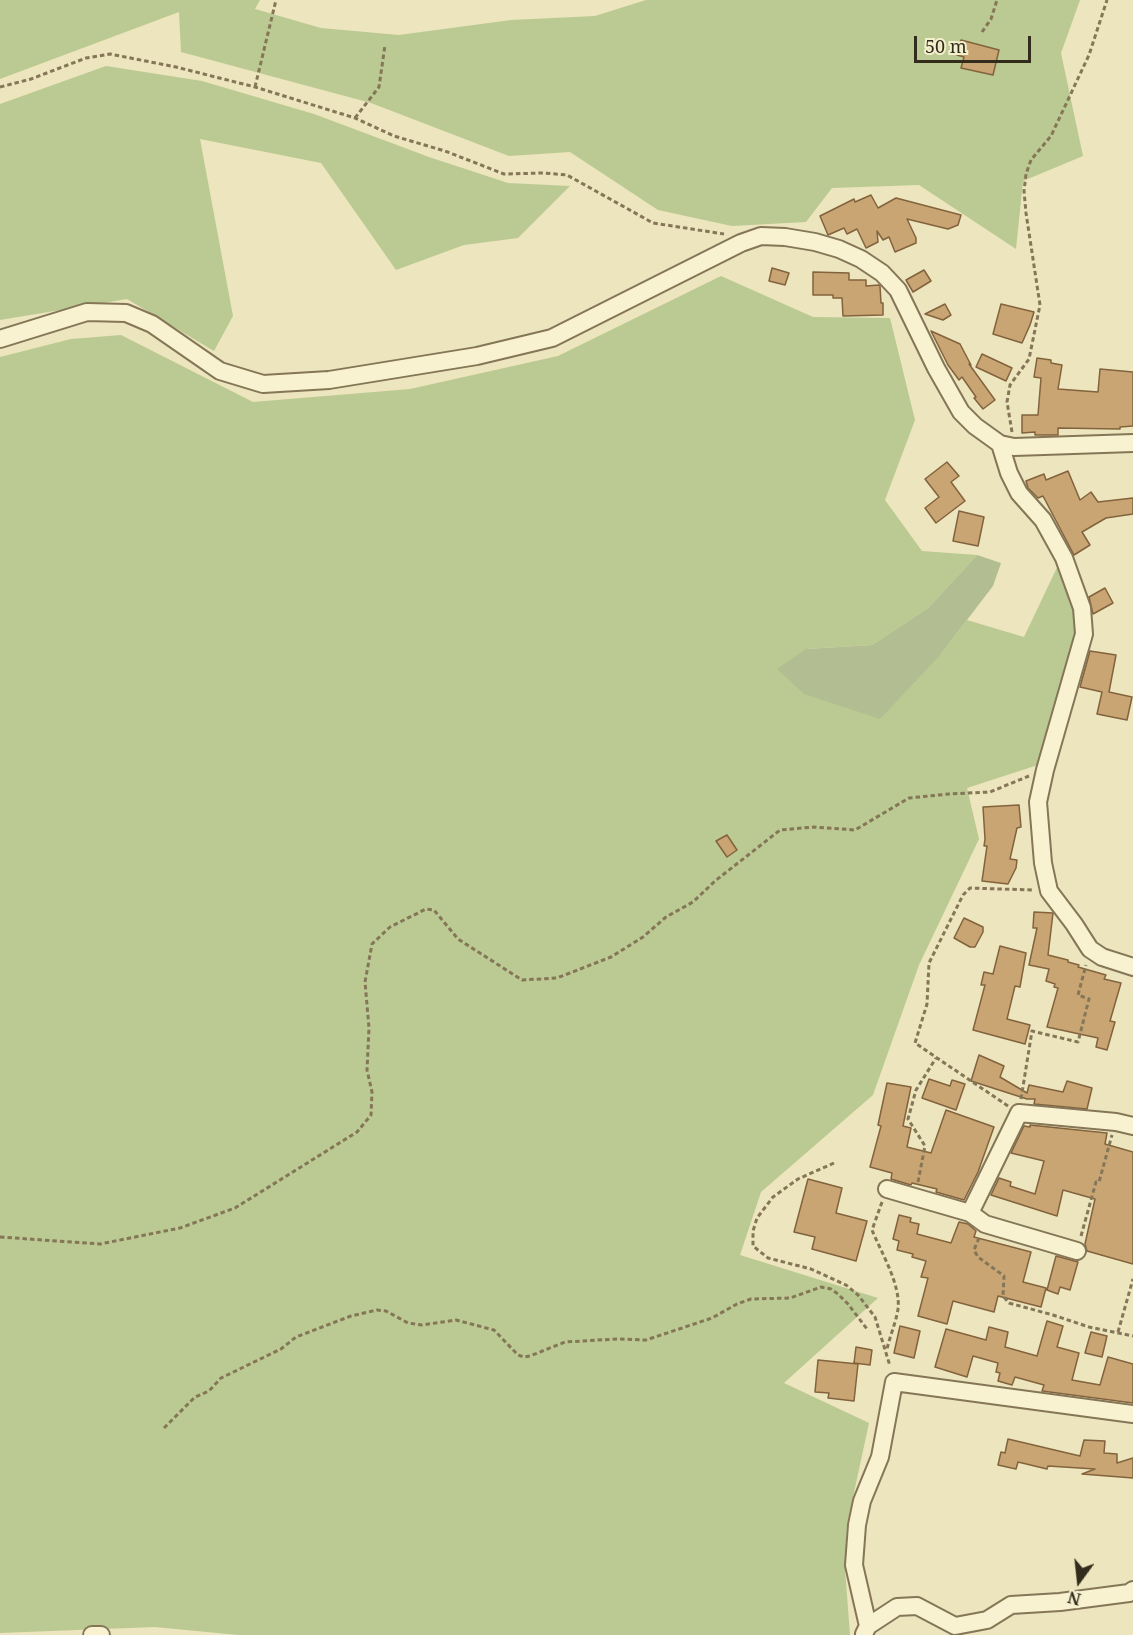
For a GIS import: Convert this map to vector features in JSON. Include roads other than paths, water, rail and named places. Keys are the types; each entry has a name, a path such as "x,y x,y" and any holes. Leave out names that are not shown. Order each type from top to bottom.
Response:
{"street":[{"path":"0,339 87,312 126,313 152,324 220,371 263,384 329,380 477,356 552,338 741,243 761,236 785,237 839,249 861,259 882,273 898,290 936,368 961,412 975,426 1007,446 1133,443"},
{"path":"1007,446 1009,472 1018,493 1043,520 1065,558 1082,608 1084,634 1038,802 1043,863 1049,891 1090,949 1102,957 1133,967"},
{"path":"970,1213 1019,1113 1116,1122 1133,1126"},
{"path":"887,1189 970,1213 985,1224 1077,1251"},
{"path":"1133,1414 894,1382 880,1458 862,1501 857,1525 854,1565 866,1630 897,1606 917,1606 955,1626 987,1620 1011,1605 1060,1602 1129,1593 1133,1590"},
{"path":"92,1635 101,1635"}]}
